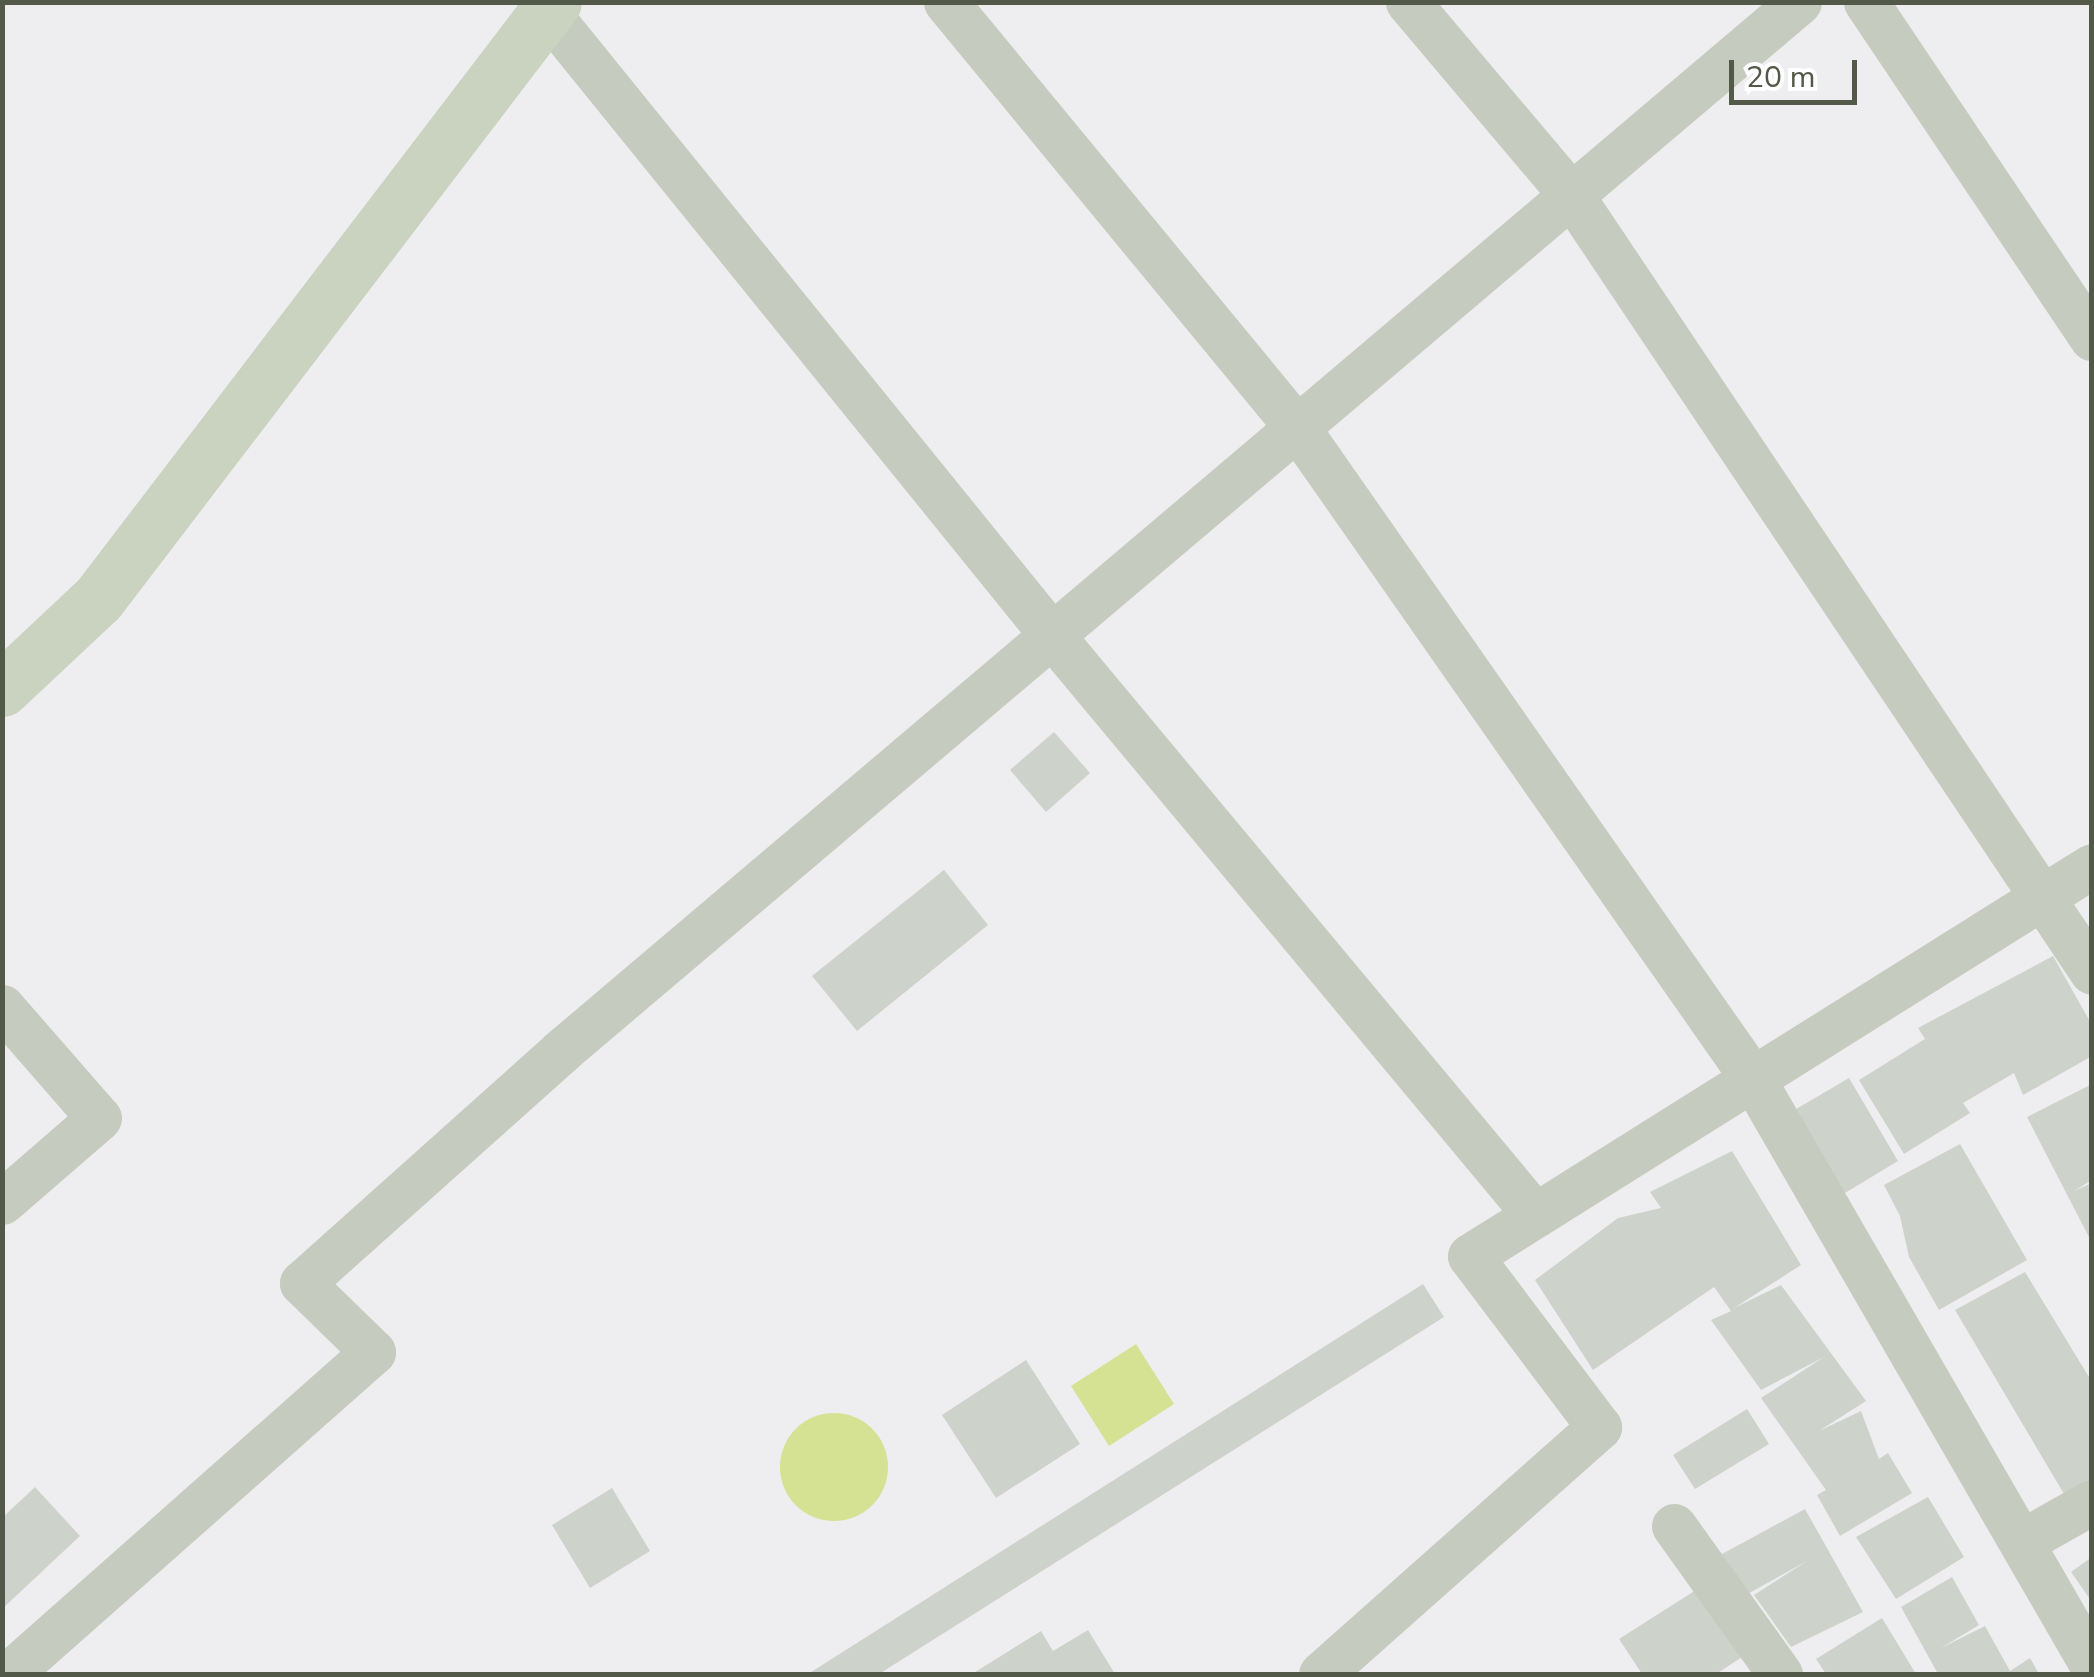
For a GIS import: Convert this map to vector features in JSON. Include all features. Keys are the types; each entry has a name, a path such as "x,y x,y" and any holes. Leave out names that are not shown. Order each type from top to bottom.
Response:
{"street":[{"path":"946,2 1299,430 1752,1079 2092,1665"},
{"path":"1408,2 1572,196 2092,972"},
{"path":"9,1674 373,1352 302,1284 560,1052 1055,638 1799,2"},
{"path":"1866,2 2092,338"},
{"path":"2,690 98,599 546,5 1055,638 1535,1215"},
{"path":"1321,1674 1599,1427 1470,1256 2092,866"},
{"path":"2,1007 99,1118 2,1202"},
{"path":"2023,1541 2092,1502"},
{"path":"1674,1526 1780,1674"}],"shaded area":[{"path":"1136,1344 1174,1404 1109,1446 1071,1386"},
{"path":"834,1413 855,1417 872,1429 884,1446 888,1467 884,1488 872,1505 855,1517 834,1521 813,1517 796,1505 784,1488 780,1467 784,1446 796,1429 813,1417"}],"building":[{"path":"1054,732 1090,773 1046,812 1010,770"},
{"path":"944,870 988,925 857,1031 812,976"},
{"path":"2053,956 2092,1025 2092,1056 2023,1095 2014,1073 1963,1103 1970,1113 1904,1154 1859,1080 1925,1039 1918,1028"},
{"path":"1849,1078 1898,1161 1840,1196 1791,1112"},
{"path":"2092,1084 2092,1180 2074,1191 2092,1183 2092,1243 2027,1117"},
{"path":"1960,1144 2027,1260 1939,1310 1909,1257 1900,1216 1884,1185"},
{"path":"1732,1151 1801,1265 1734,1308 1781,1285 1866,1401 1819,1431 1861,1411 1879,1459 1888,1453 1912,1493 1840,1536 1817,1495 1826,1490 1761,1398 1824,1357 1761,1390 1711,1320 1731,1311 1714,1287 1593,1370 1535,1280 1618,1218 1661,1208 1650,1192"},
{"path":"2025,1272 2092,1382 2092,1483 2067,1499 1955,1310"},
{"path":"1423,1284 1444,1317 879,1674 808,1674"},
{"path":"1026,1360 1080,1444 996,1498 942,1415"},
{"path":"1747,1409 1769,1444 1695,1489 1673,1455"},
{"path":"35,1487 80,1536 2,1609 2,1518"},
{"path":"612,1488 650,1551 590,1588 552,1525"},
{"path":"1928,1497 1964,1557 1896,1599 1856,1537"},
{"path":"1805,1509 1863,1612 1791,1647 1754,1595 1807,1561 1744,1596 1722,1554"},
{"path":"2092,1557 2092,1602 2071,1572"},
{"path":"1952,1577 1979,1625 1941,1648 1985,1626 2010,1671 2030,1658 2039,1674 1938,1674 1901,1607"},
{"path":"1707,1583 1750,1652 1716,1674 1642,1674 1619,1639"},
{"path":"1882,1618 1916,1674 1826,1674 1816,1659"},
{"path":"1088,1630 1115,1674 972,1674 1041,1631 1053,1651"}]}
